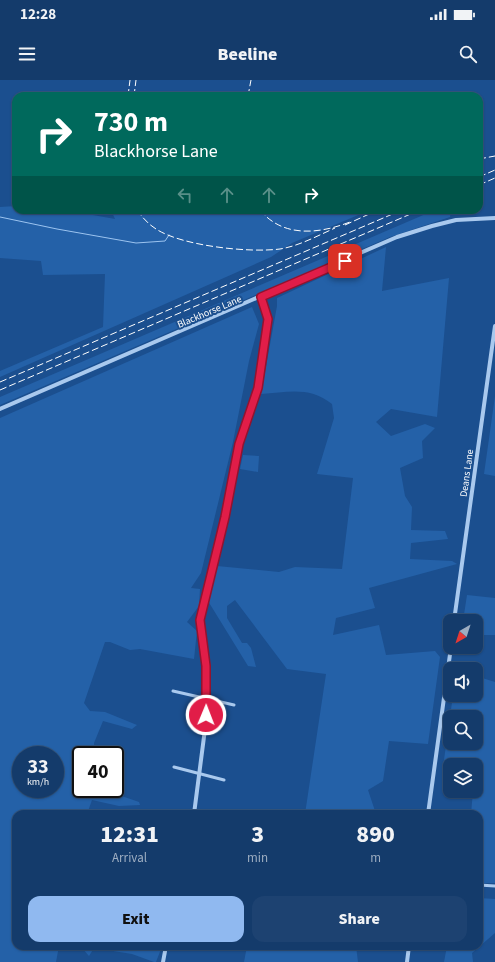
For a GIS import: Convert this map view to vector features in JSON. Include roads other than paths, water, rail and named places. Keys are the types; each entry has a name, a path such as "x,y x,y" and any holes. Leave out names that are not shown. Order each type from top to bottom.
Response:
{"street":[{"name":"Blackhorse Lane","path":"0,409 397,237 456,220 495,218"},
{"path":"195,810 205,729 206,698 206,666 200,620 225,517 239,444 258,388 268,319 261,297"},
{"name":"Deans Lane","path":"455,614 495,326"},
{"path":"429,810 450,654"},
{"path":"173,691 234,705"},
{"path":"174,767 224,780"},
{"path":"483,885 495,886"},
{"path":"163,962 165,950"},
{"path":"407,962 408,950"}],"waterway":[{"path":"0,217 136,243 165,241 169,235"}],"railway":[{"path":"128,92 130,80"},
{"path":"134,92 136,80"},
{"path":"249,92 251,80"},
{"path":"483,158 495,156"},
{"path":"483,175 495,170"},
{"path":"483,183 495,178"},
{"path":"140,214 150,225 168,235 198,244 234,249 267,250 287,248 335,228"},
{"path":"264,214 279,225 302,231 326,229 350,222"},
{"path":"345,225 369,214"},
{"path":"0,382 393,214"},
{"path":"0,390 411,214"}]}
